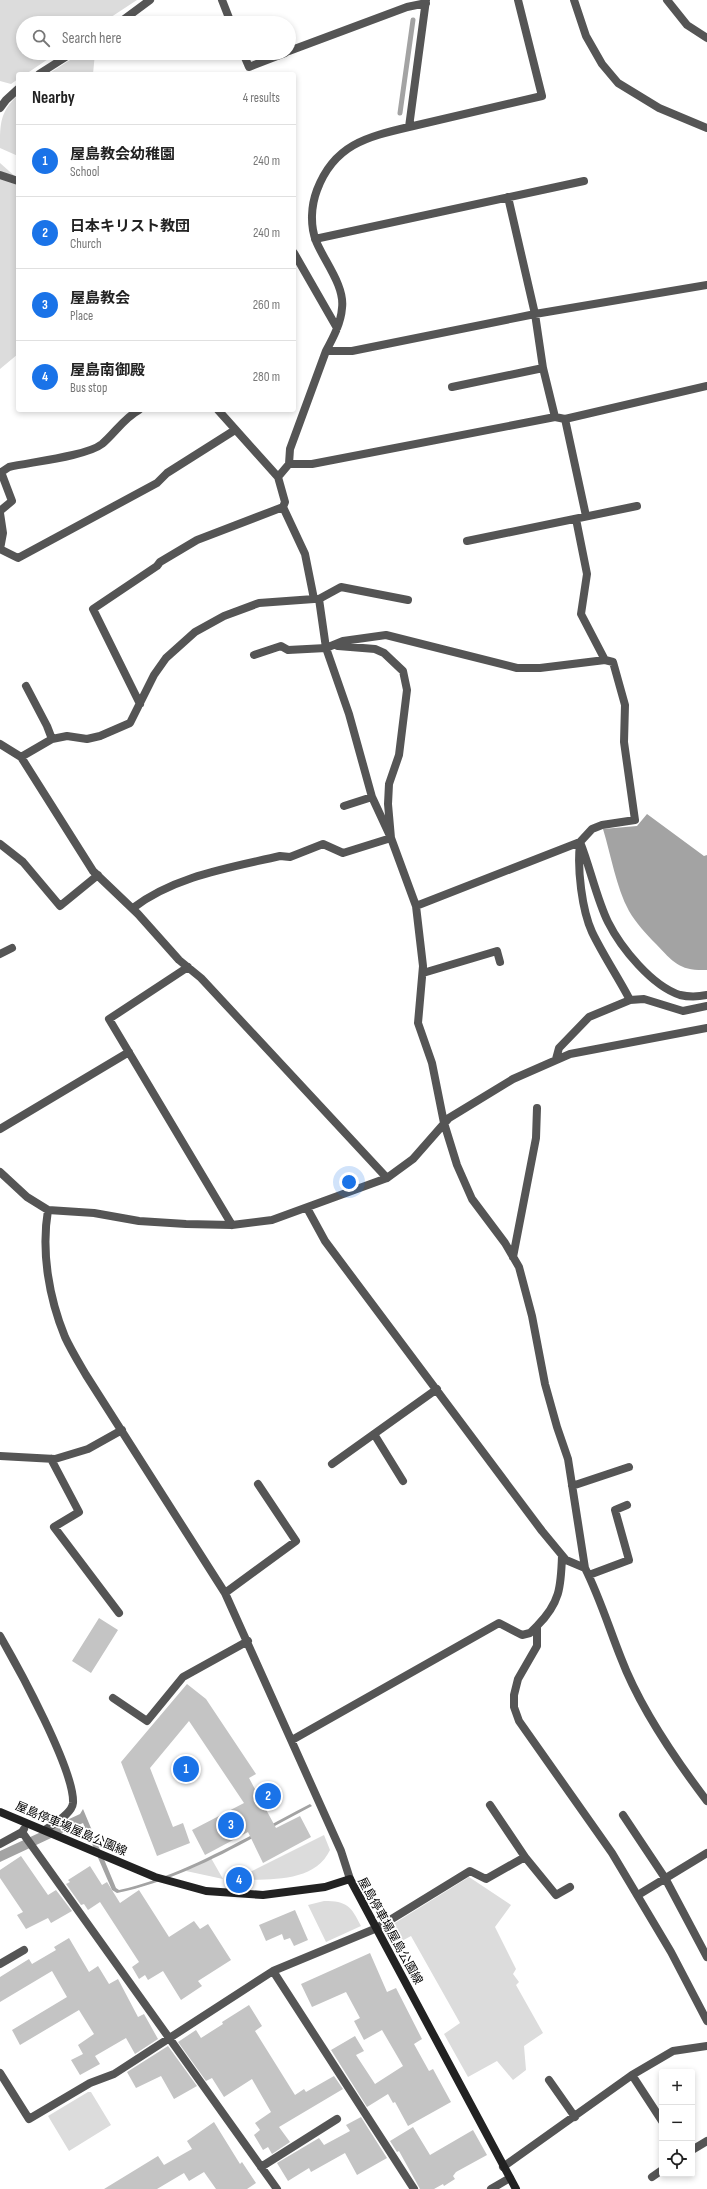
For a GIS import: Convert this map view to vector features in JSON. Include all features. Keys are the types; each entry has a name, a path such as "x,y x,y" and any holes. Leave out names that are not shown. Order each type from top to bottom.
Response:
{"main road":[{"name":"屋島停車場屋島公園線","path":"0,1812 155,1877 206,1891 263,1895 325,1887 350,1879 516,2189"}],"street":[{"path":"128,16 150,0"},
{"path":"222,0 228,16"},
{"path":"278,476 289,464 290,449 326,351 337,328 342,308 339,288 315,239 311,218 314,199 323,174 338,155 358,142 376,135 542,96 518,0"},
{"path":"574,0 586,36 602,64 618,83 659,108 707,128"},
{"path":"667,0 687,25 707,38"},
{"path":"296,49 407,7 426,2 409,127"},
{"path":"42,72 61,60"},
{"path":"246,60 249,66 266,60"},
{"path":"0,108 16,91"},
{"path":"0,175 16,180"},
{"path":"315,239 584,181"},
{"path":"508,197 535,314 544,368 555,417"},
{"path":"296,257 337,328"},
{"path":"326,351 352,351 535,314 707,285"},
{"path":"452,387 544,368"},
{"path":"289,464 312,464 555,417 565,419 707,386"},
{"path":"136,412 102,444 88,452 9,467 1,473 5,479 12,502 0,512 3,533 0,549 18,558 157,484 167,473 235,430"},
{"path":"220,412 278,476 285,502 283,507 305,554 329,647 372,797 391,838 416,906 423,973 418,1022 432,1063 444,1123 457,1165 472,1199 505,1243 519,1267 532,1316 545,1384 568,1459 587,1571 604,1609 621,1659 644,1704 677,1762 707,1801"},
{"path":"565,419 586,516"},
{"path":"467,541 637,506"},
{"path":"140,704 93,609 157,566 160,562 197,540 283,507"},
{"path":"576,519 587,574 581,614 605,660"},
{"path":"21,757 52,739 67,736 87,739 100,736 130,723 154,675 166,658 195,632 224,616 259,603 316,599 341,587 408,600"},
{"path":"329,647 343,641 386,635 517,668 540,668 605,660 613,662 625,705 624,742 636,820 602,825 592,829 580,842 416,906"},
{"path":"254,655 281,646 288,650 329,647 375,649 384,653 403,671 407,690 401,741 389,784 388,804 391,838"},
{"path":"26,686 47,726 52,739"},
{"path":"0,744 21,757 60,822 98,875 133,908 179,960 201,978 387,1178"},
{"path":"344,806 372,797"},
{"path":"133,908 147,897 208,871 280,856 290,857 323,844 343,853 391,838"},
{"path":"580,842 608,922 621,943 642,969 661,985 680,995 707,995"},
{"path":"580,842 579,854 584,904 592,931 630,1000"},
{"path":"0,844 23,862 60,906 98,875"},
{"path":"0,954 12,948"},
{"path":"423,973 497,951 500,962"},
{"path":"188,968 109,1019 232,1225"},
{"path":"556,1059 559,1048 589,1017 630,1000 644,999 683,1011 707,1006"},
{"path":"0,1172 27,1197 48,1210 94,1213 139,1221 232,1225 272,1220 387,1178 413,1159 449,1118 513,1079 556,1059 570,1054 707,1028"},
{"path":"0,1129 129,1052"},
{"path":"513,1258 536,1138 537,1108"},
{"path":"307,1208 325,1241 566,1560 587,1571 629,1560 615,1510 628,1505"},
{"path":"48,1210 46,1231 47,1266 52,1298 66,1338 86,1375 225,1593 248,1641 341,1851 350,1879"},
{"path":"332,1464 437,1389"},
{"path":"0,1456 51,1459 88,1449 122,1430"},
{"path":"374,1434 403,1481"},
{"path":"51,1459 79,1512 54,1527 119,1613"},
{"path":"572,1486 630,1467"},
{"path":"225,1593 296,1541 258,1484"},
{"path":"292,1740 499,1623 522,1635 530,1633 549,1615 557,1599 561,1586 562,1556"},
{"path":"538,1626 537,1646 518,1679 514,1695 514,1707 518,1721 612,1853 638,1895 706,2015 707,2021"},
{"path":"0,1636 30,1692 69,1779 73,1804 69,1812 45,1830"},
{"path":"113,1698 147,1721 183,1677 248,1641"},
{"path":"490,1805 526,1857 556,1895 570,1886"},
{"path":"623,1815 665,1878 707,1957"},
{"path":"0,1844 22,1832 27,1824"},
{"path":"22,1832 277,2189"},
{"path":"638,1895 707,1853"},
{"path":"0,2073 29,2119 90,2083 114,2074 273,1971 377,1928 470,1871 486,1879 526,1857"},
{"path":"0,1964 24,1950"},
{"path":"273,1971 414,2189"},
{"path":"503,2167 632,2075 673,2051 707,2046"},
{"path":"632,2075 659,2116"},
{"path":"549,2080 575,2117"},
{"path":"261,2167 336,2119"},
{"path":"695,2148 707,2140"},
{"path":"652,2177 659,2172"},
{"path":"490,2189 510,2178"}],"shaded area":[{"path":"0,0 137,0 113,16 16,16 16,60 47,60 29,72 16,72 16,80 11,84 0,81"},
{"path":"70,60 94,60 93,72 51,72"},
{"path":"16,97 16,155 0,148 2,118"},
{"path":"0,163 16,177 16,356 0,369"},
{"path":"647,814 704,856 707,855 707,970 690,969 673,961 635,920 624,902 603,829 637,826"},
{"path":"310,1804 312,1806 217,1857 143,1887 117,1893 112,1890 83,1823 0,1862 0,1851 80,1814 83,1809 116,1888 119,1890 169,1875 241,1841"},
{"path":"324,1835 330,1850 323,1861 313,1869 301,1874 274,1879 234,1880"},
{"path":"211,1858 223,1879 186,1871"},
{"path":"469,1877 511,1905 495,1927 516,1969 513,1974 519,1982 516,1985 543,2033 524,2046 526,2070 513,2080 497,2061 468,2077 444,2034 460,2023 411,1936 398,1943 390,1926"},
{"path":"324,1901 338,1902 347,1906 351,1909 361,1926 326,1942 308,1905"},
{"path":"88,2092 91,2092 111,2125 69,2151 48,2116"}],"building":[{"path":"99,1618 118,1630 91,1673 72,1661"},
{"path":"187,1684 206,1699 256,1774 249,1778 276,1828 300,1816 311,1837 263,1863 248,1832 205,1855 192,1830 244,1803 189,1721 150,1768 173,1827 183,1823 190,1843 157,1856 121,1762"},
{"path":"21,1856 48,1895 56,1890 72,1911 51,1923 48,1918 26,1929 17,1915 23,1912 0,1878 0,1870"},
{"path":"90,1866 102,1885 107,1882 120,1903 139,1890 169,1937 194,1921 200,1929 208,1924 231,1960 198,1981 202,1986 181,2000 163,1971 148,1980 145,1975 139,1979 132,1967 139,1962 100,1902 88,1910 84,1904 81,1905 66,1884 70,1882 68,1880"},
{"path":"295,1910 308,1940 294,1946 290,1938 284,1940 282,1934 266,1941 259,1925"},
{"path":"69,1938 89,1972 98,1966 109,1984 118,1979 138,2017 144,2014 158,2039 135,2054 126,2038 95,2056 100,2064 80,2075 71,2060 83,2054 78,2045 94,2034 79,2010 20,2045 12,2030 67,1997 52,1971 0,2002 0,1977 29,1959 32,1964 56,1950 54,1947"},
{"path":"370,1953 387,1992 396,1988 422,2039 414,2044 429,2071 433,2069 451,2102 408,2126 395,2102 393,2103 388,2094 367,2107 331,2050 355,2036 364,2051 356,2055 375,2084 403,2066 382,2030 364,2040 354,2021 360,2018 346,1992 312,2007 301,1984"},
{"path":"249,2005 262,2026 255,2031 295,2095 304,2089 306,2092 334,2076 343,2089 279,2127 290,2142 272,2154 268,2147 263,2150 254,2135 260,2130 255,2123 271,2112 252,2079 224,2097 212,2078 206,2081 178,2042 196,2030 201,2038 223,2024 222,2022"},
{"path":"168,2046 197,2086 174,2099 161,2076 136,2088 127,2072"},
{"path":"361,2117 387,2158 357,2175 345,2153 311,2172 309,2168 288,2181 277,2163 319,2138 324,2145 350,2131 346,2125"},
{"path":"214,2122 240,2164 242,2162 256,2183 247,2189 216,2189 204,2172 189,2181 184,2173 157,2189 104,2189 158,2156 164,2165 192,2149 187,2141"},
{"path":"413,2127 430,2155 473,2130 487,2155 456,2172 453,2176 455,2179 444,2186 443,2184 434,2189 420,2189 399,2151 397,2152 390,2141"}],"waterway":[{"path":"400,113 413,20"}],"place":[{"name":"屋島教会幼稚園","path":"186,1769"},
{"name":"日本キリスト教団","path":"268,1796"},
{"name":"屋島教会","path":"231,1825"},
{"name":"屋島南御殿","path":"239,1880"}]}
